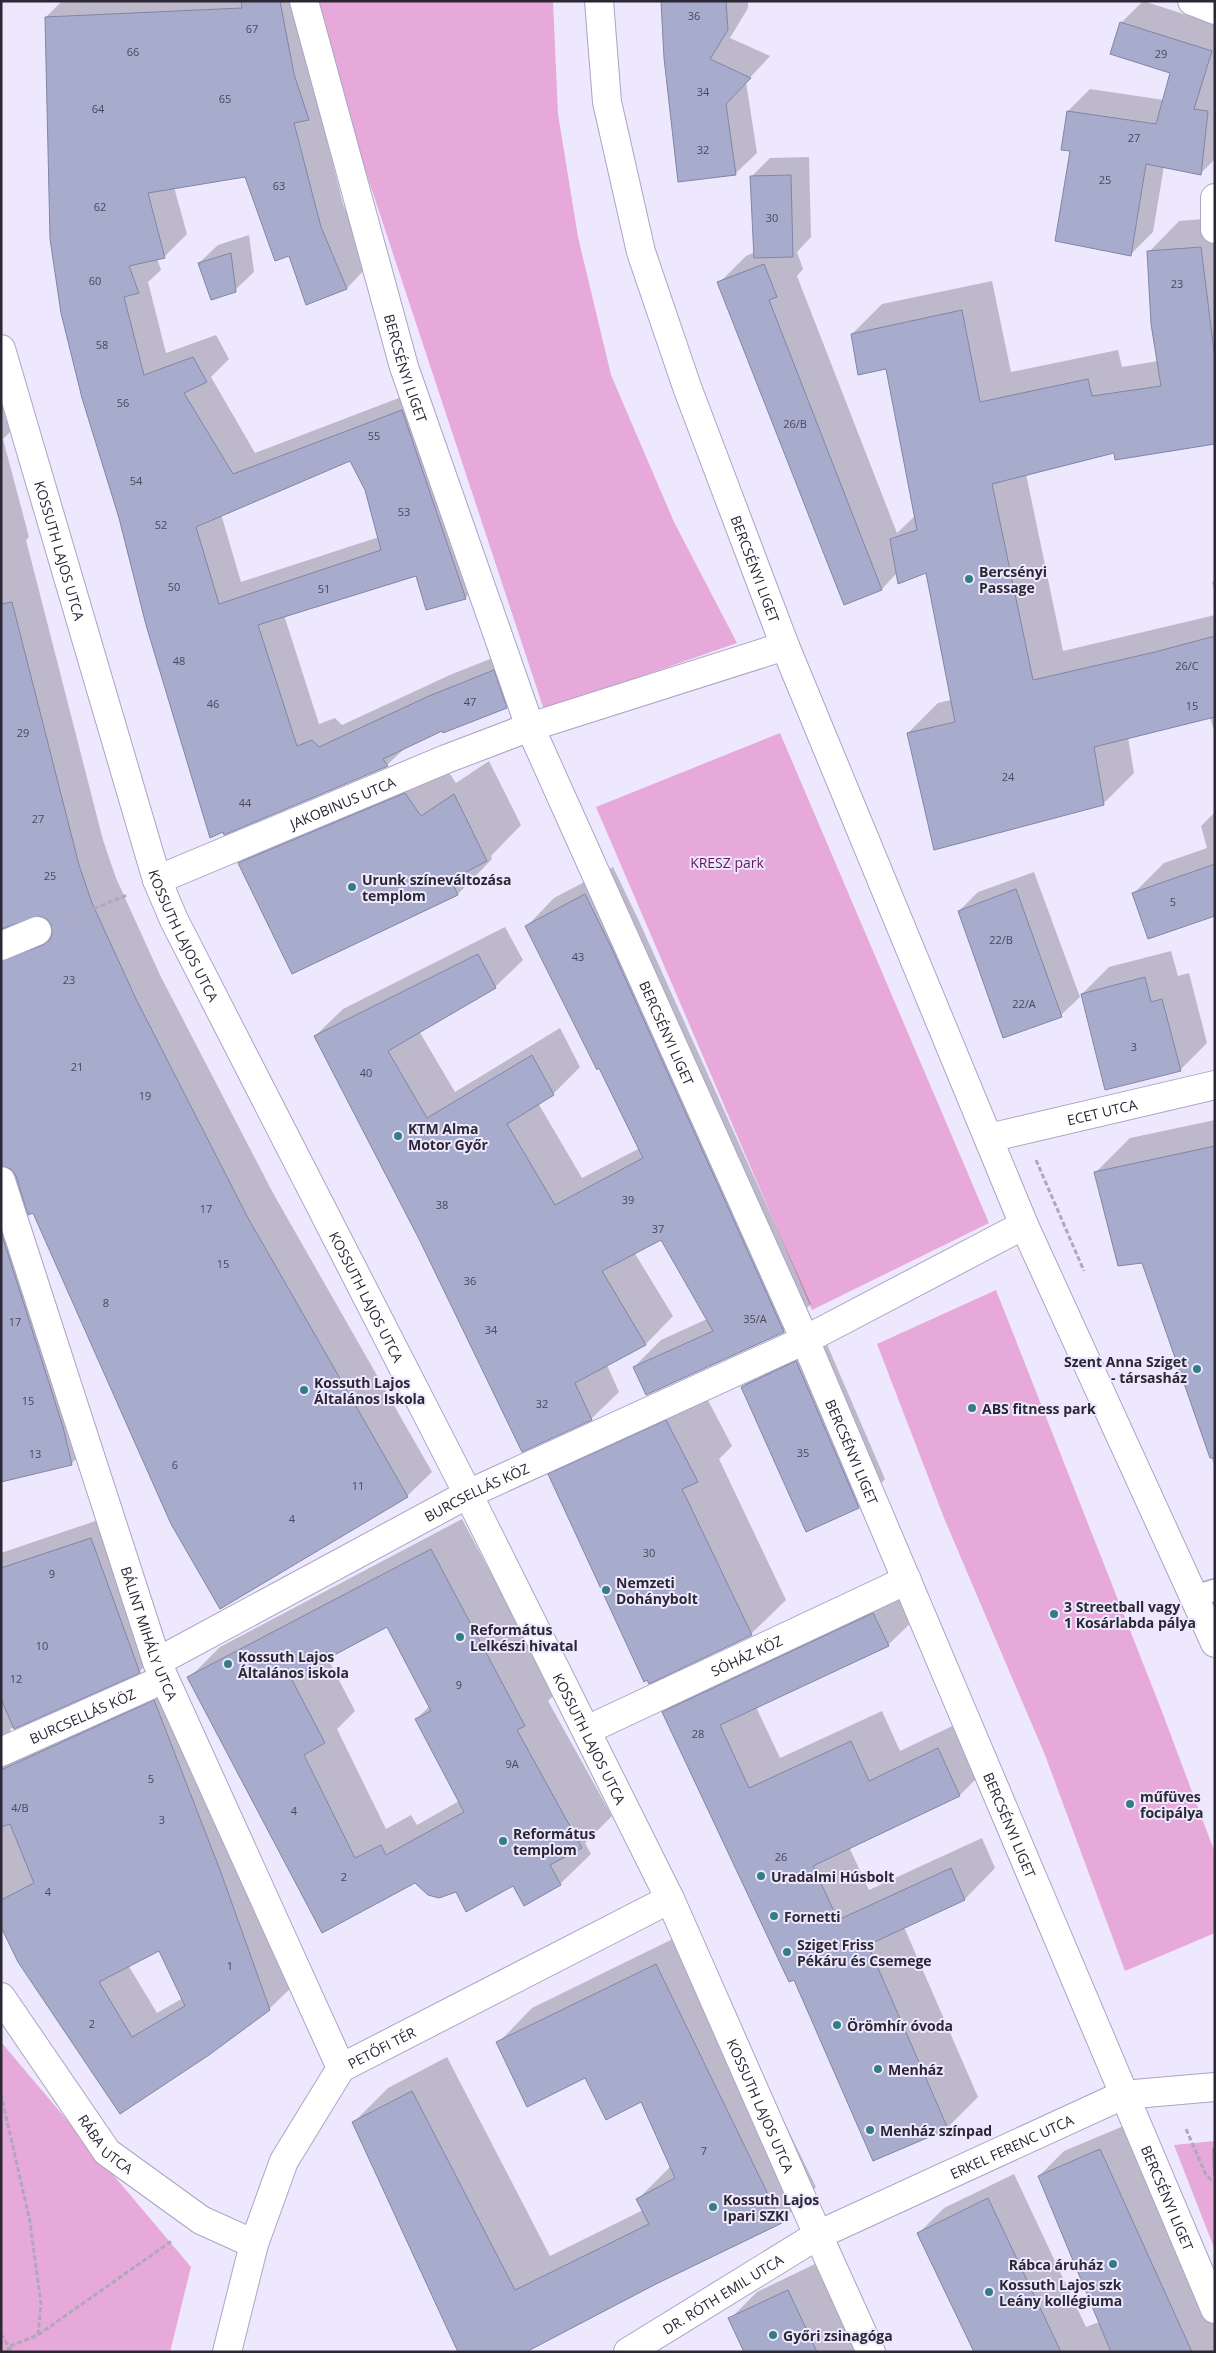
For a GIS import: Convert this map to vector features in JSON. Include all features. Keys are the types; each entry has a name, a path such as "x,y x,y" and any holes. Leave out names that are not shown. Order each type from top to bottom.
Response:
{"street":[{"name":"BERCSÉNYI LIGET","path":"304,1 404,367 530,727 805,1340 1215,2309"},
{"name":"BERCSÉNYI LIGET","path":"599,1 607,102 640,252 687,387 785,646 1024,1225 1204,1594 1213,1638"},
{"path":"1192,1 1215,10"},
{"path":"1215,198 1215,229"},
{"name":"KOSSUTH LAJOS UTCA","path":"1,350 157,880 174,920 468,1494 670,1899 871,2352"},
{"path":"530,727 785,646"},
{"name":"JAKOBINUS UTCA","path":"157,880 446,759 530,727"},
{"path":"1,946 37,931"},
{"name":"ECET UTCA","path":"989,1138 1215,1085"},
{"name":"BÁLINT MIHÁLY UTCA","path":"1,1181 160,1670 340,2068"},
{"path":"805,1340 1024,1225"},
{"name":"BURCSELLÁS KÖZ","path":"1,1752 160,1670 468,1494 805,1340"},
{"name":"SÓHÁZ KÖZ","path":"587,1730 907,1580"},
{"name":"PETŐFI TÉR","path":"227,2352 254,2244 284,2161 340,2068 670,1899"},
{"name":"RÁBA UTCA","path":"1,1997 107,2152 202,2220 254,2244"},
{"name":"ERKEL FERENC UTCA","path":"818,2235 1123,2095 1215,2087"},
{"name":"DR. RÓTH EMIL UTCA","path":"628,2352 818,2235"}],"path":[{"path":"37,931 95,910 157,880"},
{"path":"1034,1154 1085,1271"},
{"path":"1,2094 30,2222 41,2304 38,2335"},
{"path":"1186,2129 1206,2175 1215,2183"},
{"path":"6,2352 10,2346 38,2335 202,2220"},
{"path":"1,2334 12,2352"}],"green space":[{"path":"316,1 553,1 558,114 578,237 611,375 674,522 737,643 544,710 319,30"},
{"name":"KRESZ park","path":"780,733 989,1223 812,1310 596,807"},
{"path":"996,1290 1161,1709 1215,1853 1215,1933 1125,1971 1045,1755 944,1518 877,1344"},
{"path":"1,2042 191,2267 170,2352 1,2352"},
{"path":"1215,2141 1215,2250 1174,2145"}],"building":[{"path":"241,1 280,1 294,74 309,120 294,123 321,227 347,289 306,305 289,256 275,261 245,177 148,193 165,258 129,266 139,293 124,297 144,375 193,357 207,382 184,393 233,474 402,410 466,599 426,610 416,576 258,625 297,746 312,740 319,747 429,696 494,670 507,708 443,733 442,731 383,759 388,766 224,835 223,832 210,838 146,625 119,518 82,398 61,313 50,239 45,17 242,8","holes":["350,461 365,490 381,550 219,604 196,527"]},
{"path":"661,1 726,1 728,30 710,59 751,78 726,104 736,175 678,182 664,58"},
{"path":"1120,22 1212,51 1194,109 1208,111 1201,175 1146,164 1131,256 1055,241 1070,151 1061,150 1067,111 1156,124 1170,73 1110,54"},
{"path":"791,175 793,257 754,258 750,176"},
{"path":"1201,247 1215,359 1215,444 1115,460 1114,453 992,484 1033,680 1215,636 1215,717 1094,747 1104,805 934,850 907,733 955,722 926,573 898,584 890,539 917,530 886,369 858,375 851,334 962,310 980,402 1088,379 1092,396 1161,386 1151,324 1147,251"},
{"path":"231,253 236,292 211,300 198,263"},
{"path":"764,264 777,297 769,300 882,590 844,605 717,282"},
{"path":"12,602 79,865 92,903 136,999 248,1218 408,1497 220,1609 171,1524 33,1213 28,1215 16,1176 11,1169 1,1166 1,961 43,945 50,940 52,933 51,925 47,919 39,916 1,929 1,604"},
{"name":"Urunk színeváltozása templom","path":"405,793 421,816 454,794 487,861 451,880 458,895 292,974 238,863"},
{"path":"1215,864 1215,916 1148,939 1132,893"},
{"path":"1016,889 1062,1017 1003,1038 958,911"},
{"path":"585,894 612,949 784,1332 646,1395 633,1367 713,1331 661,1240 602,1271 646,1345 575,1383 592,1420 522,1452 419,1239 314,1036 478,954 496,988 388,1051 427,1118 532,1055 554,1095 507,1124 555,1205 643,1158 599,1068 597,1070 525,926"},
{"path":"1145,977 1151,1002 1162,999 1181,1071 1105,1090 1081,994"},
{"name":"Szent Anna Sziget - társasház","path":"1215,1146 1215,1458 1210,1458 1142,1263 1118,1266 1094,1172"},
{"path":"1,1232 63,1427 72,1465 1,1482"},
{"path":"796,1361 859,1508 806,1532 741,1387"},
{"path":"666,1420 698,1482 682,1489 752,1635 649,1684 647,1680 644,1682 548,1474"},
{"path":"91,1538 140,1673 14,1729 1,1699 1,1568"},
{"path":"431,1549 525,1726 517,1730 582,1848 550,1865 561,1885 524,1906 513,1886 466,1912 456,1892 439,1898 428,1895 415,1883 322,1933 187,1677","holes":["387,1627 431,1711 415,1719 464,1812 386,1855 381,1845 355,1858 304,1755 325,1743 291,1678"]},
{"path":"873,1613 889,1646 720,1725 749,1788 851,1741 869,1781 938,1748 960,1796 813,1866 838,1920 951,1868 965,1900 868,1945 948,2129 873,2161 794,1980 789,1982 662,1712"},
{"path":"154,1700 220,1870 270,2010 209,2055 120,2114 18,1962 1,1927 1,1900 34,1883 10,1824 1,1827 1,1770","holes":["159,1951 185,2006 132,2037 99,1982"]},
{"path":"656,1964 782,2223 656,2284 526,2352 458,2352 352,2122 412,2091 515,2290 649,2224 636,2199 675,2178 641,2102 606,2120 585,2078 527,2107 496,2042"},
{"name":"Rábca áruház","path":"1100,2149 1192,2352 1111,2352 1038,2176"},
{"name":"Kossuth Lajos szk Leány kollégiuma","path":"988,2198 1061,2352 974,2352 917,2233"},
{"name":"Győri zsinagóga","path":"788,2290 817,2352 744,2352 728,2318"}],"place":[{"name":"Bercsényi Passage","path":"969,579"},
{"name":"Urunk színeváltozása templom","path":"352,887"},
{"name":"KTM Alma Motor Győr","path":"398,1136"},
{"name":"Szent Anna Sziget - társasház","path":"1197,1369"},
{"name":"Kossuth Lajos Általános Iskola","path":"304,1390"},
{"name":"ABS fitness park","path":"972,1408"},
{"name":"Nemzeti Dohánybolt","path":"606,1590"},
{"name":"3 Streetball vagy 1 Kosárlabda pálya","path":"1054,1614"},
{"name":"Református Lelkészi hivatal","path":"460,1637"},
{"name":"Kossuth Lajos Általános iskola","path":"228,1664"},
{"name":"műfüves focipálya","path":"1130,1804"},
{"name":"Református templom","path":"503,1841"},
{"name":"Uradalmi Húsbolt","path":"761,1876"},
{"name":"Fornetti","path":"774,1916"},
{"name":"Sziget Friss Pékáru és Csemege","path":"787,1952"},
{"name":"Örömhír óvoda","path":"837,2025"},
{"name":"Menház","path":"878,2069"},
{"name":"Menház színpad","path":"870,2130"},
{"name":"Kossuth Lajos Ipari SZKI","path":"713,2207"},
{"name":"Rábca áruház","path":"1113,2264"},
{"name":"Kossuth Lajos szk Leány kollégiuma","path":"989,2292"},
{"name":"Győri zsinagóga","path":"773,2335"}]}
